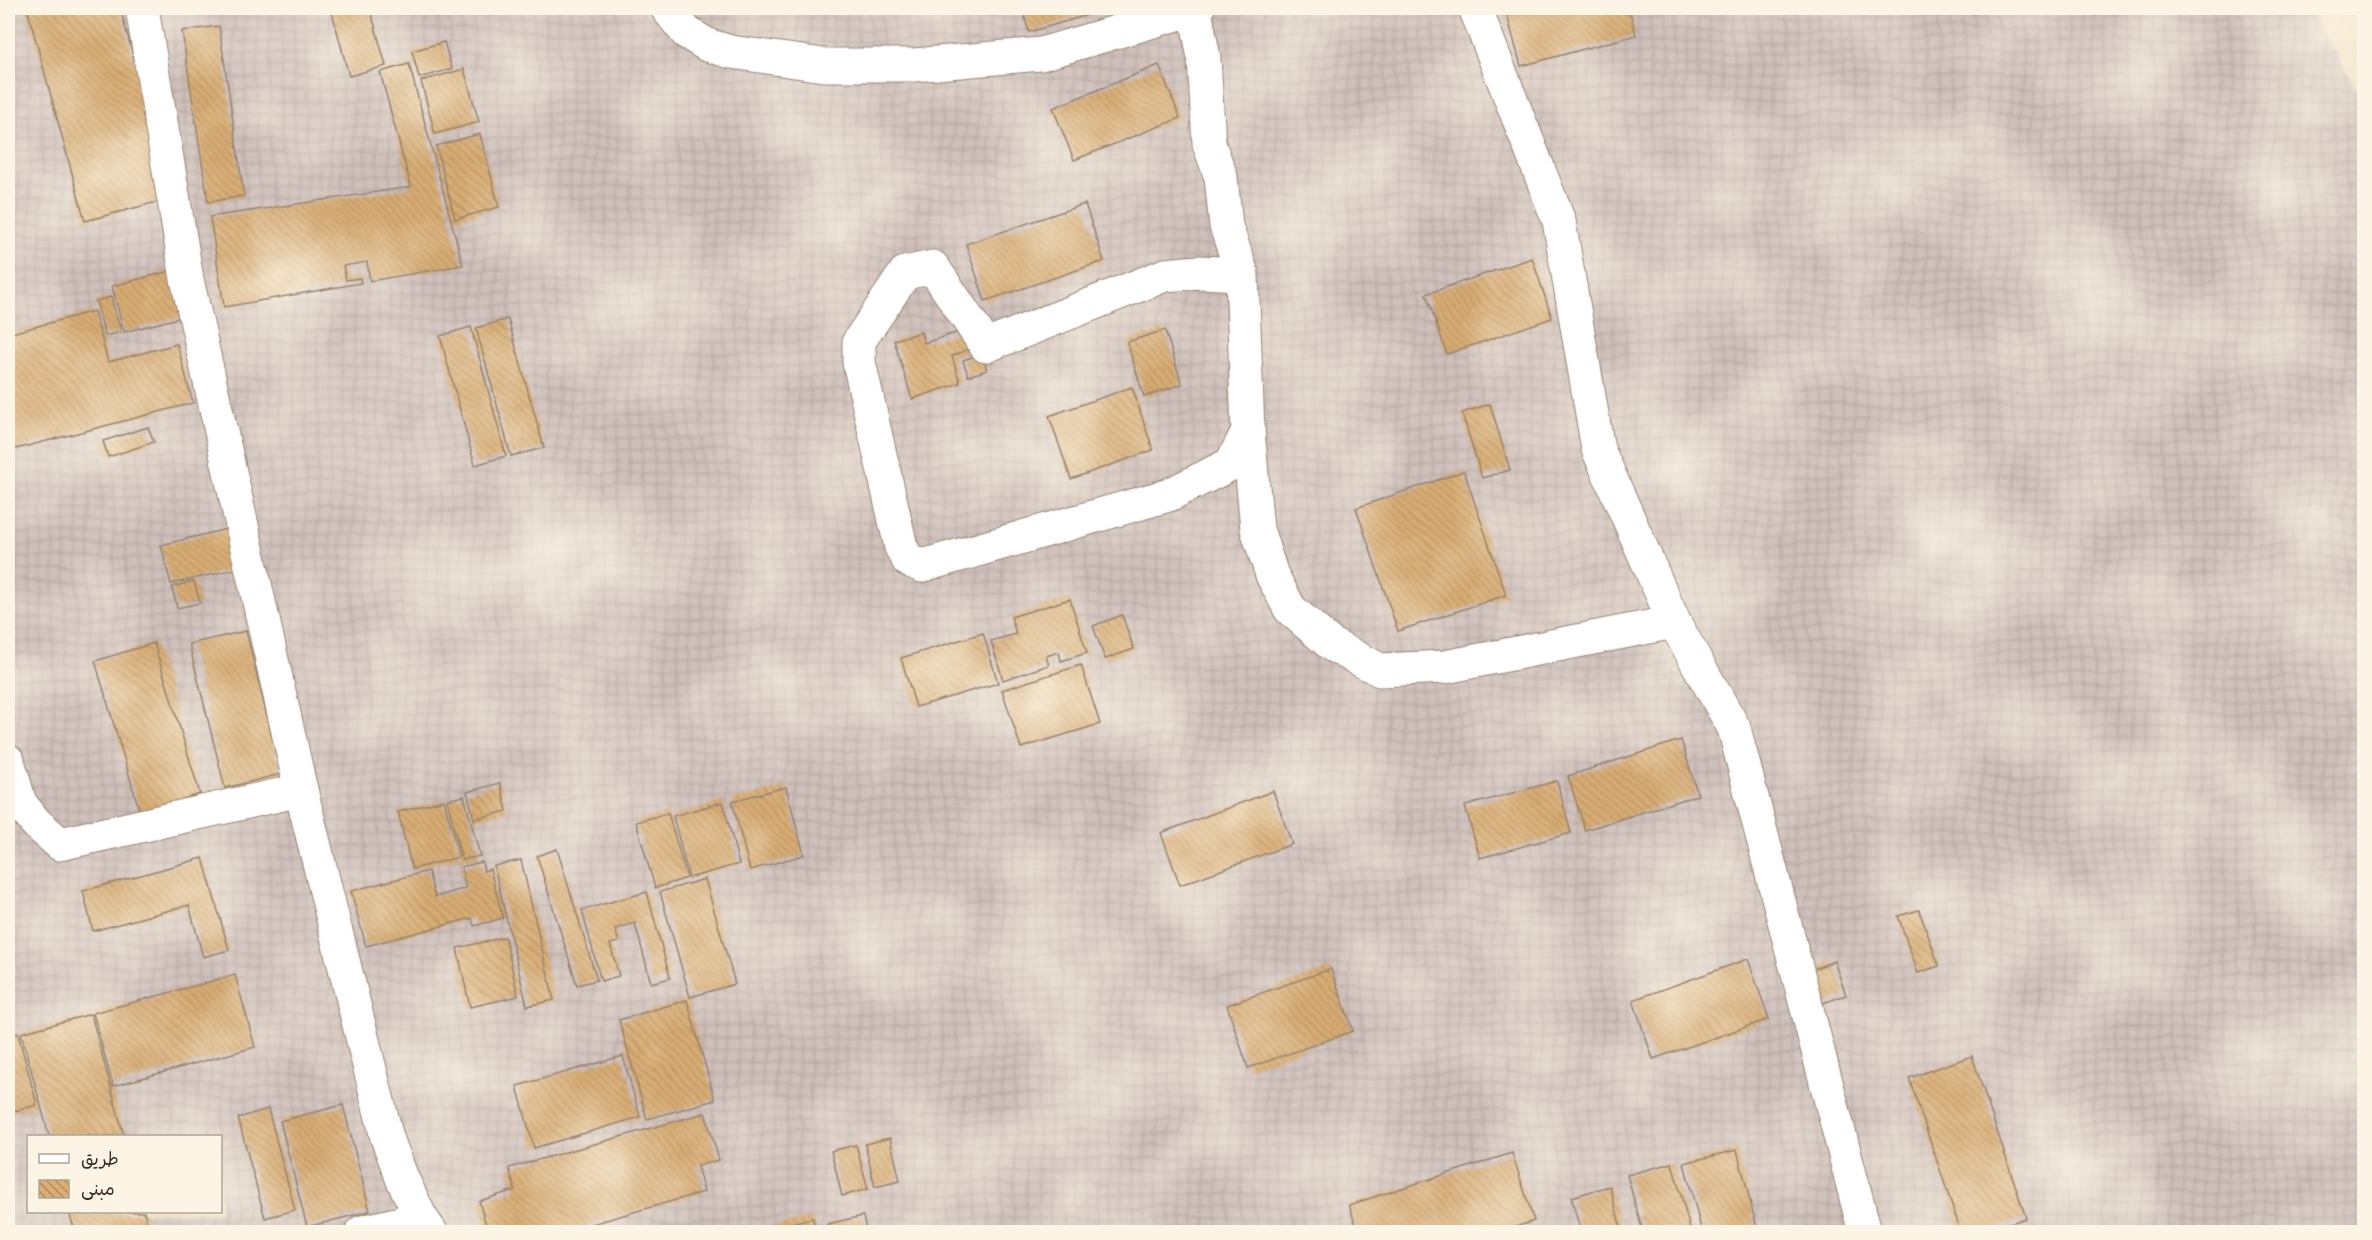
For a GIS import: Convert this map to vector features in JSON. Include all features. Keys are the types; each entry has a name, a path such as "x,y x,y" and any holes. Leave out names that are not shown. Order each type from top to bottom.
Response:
{"street":[{"path":"142,8 188,279 301,790 387,1138 402,1178 426,1226 363,1233"},
{"path":"667,8 686,32 707,45 731,52 823,65 914,65 1041,54 1196,9 1204,58 1209,144 1221,177 1226,226 1242,274 1248,431 1257,529 1272,575 1290,609 1332,645 1380,670 1445,667 1674,622"},
{"path":"1475,8 1559,221 1598,449 1674,622 1734,728 1865,1233"},
{"path":"1242,274 1198,272 1165,275 986,346 933,267 905,273 859,341 859,362 902,547 908,560 922,566 1169,495 1231,464 1248,431"},
{"path":"8,760 20,803 36,823 60,844 301,790"}],"shaded area":[{"path":"8,8 2308,8 2364,101 2364,1232 8,1232"}],"building":[{"path":"27,8 120,8 172,198 85,221"},
{"path":"331,8 370,8 386,66 349,76"},
{"path":"1022,8 1112,8 1029,32"},
{"path":"1505,8 1629,8 1636,35 1521,66"},
{"path":"219,26 244,196 208,202 182,31"},
{"path":"444,42 452,69 419,78 412,51"},
{"path":"409,64 463,265 370,281 367,262 343,266 346,280 360,278 361,283 224,307 210,217 411,187 380,72"},
{"path":"1159,65 1180,118 1074,160 1053,108"},
{"path":"464,69 479,122 435,134 421,81"},
{"path":"480,134 499,207 455,219 436,146"},
{"path":"1085,204 1104,261 985,301 966,244"},
{"path":"1532,258 1552,318 1447,354 1426,294"},
{"path":"174,270 186,316 124,332 112,286"},
{"path":"111,297 121,332 105,336 96,301"},
{"path":"94,311 108,362 177,344 193,403 8,451 8,334"},
{"path":"508,319 544,448 511,456 476,328"},
{"path":"471,327 506,456 475,465 440,336"},
{"path":"968,329 974,347 952,356 960,383 912,399 894,340 921,332 924,343"},
{"path":"1165,330 1182,384 1144,397 1127,342"},
{"path":"982,354 987,370 968,376 963,360"},
{"path":"1132,387 1153,450 1071,479 1049,416"},
{"path":"1490,404 1510,470 1482,478 1462,413"},
{"path":"148,427 154,442 108,457 103,441"},
{"path":"1464,471 1506,595 1398,631 1356,508"},
{"path":"235,527 244,567 171,584 161,545"},
{"path":"194,581 200,603 177,608 172,587"},
{"path":"1070,599 1087,653 1061,661 1059,652 1046,656 1049,665 1003,680 991,641 1016,634 1011,617"},
{"path":"1122,615 1134,649 1105,659 1093,626"},
{"path":"246,631 281,774 225,788 189,644"},
{"path":"983,633 998,683 916,707 901,658"},
{"path":"154,643 200,794 140,812 95,661"},
{"path":"1081,665 1100,724 1021,748 1002,690"},
{"path":"1681,740 1698,795 1585,830 1568,776"},
{"path":"1557,781 1571,833 1480,858 1465,806"},
{"path":"500,783 507,811 474,819 467,792"},
{"path":"786,787 804,855 750,870 732,801"},
{"path":"1273,791 1292,844 1180,885 1161,833"},
{"path":"464,796 480,856 462,860 447,800"},
{"path":"444,800 459,857 412,869 398,812"},
{"path":"723,802 739,864 689,878 673,816"},
{"path":"668,813 687,878 655,888 636,822"},
{"path":"557,849 597,980 577,985 537,856"},
{"path":"203,858 229,950 203,957 189,905 93,931 83,891"},
{"path":"521,860 554,1000 527,1006 494,866"},
{"path":"482,862 484,871 490,869 503,918 474,926 472,918 366,946 351,891 428,871 435,897 466,888 461,867"},
{"path":"705,879 735,984 690,997 660,892"},
{"path":"647,892 670,978 651,983 635,923 615,929 619,942 610,944 619,976 601,981 582,910"},
{"path":"1919,910 1939,966 1918,973 1898,916"},
{"path":"505,937 518,996 470,1007 457,948"},
{"path":"1748,959 1769,1019 1653,1059 1633,1000"},
{"path":"1834,961 1846,995 1823,1003 1811,970"},
{"path":"1331,969 1353,1031 1248,1068 1227,1005"},
{"path":"235,975 255,1047 113,1086 93,1013"},
{"path":"687,1000 715,1100 647,1119 619,1020"},
{"path":"91,1014 124,1135 49,1135 21,1033"},
{"path":"18,1033 37,1105 8,1113 8,1036"},
{"path":"623,1056 640,1117 534,1148 517,1086"},
{"path":"1972,1056 2026,1218 1982,1232 1961,1232 1909,1078"},
{"path":"343,1105 370,1211 307,1227 280,1121"},
{"path":"268,1109 295,1210 265,1218 238,1118"},
{"path":"705,1113 719,1160 697,1166 704,1192 564,1232 488,1232 479,1201 515,1190 509,1168"},
{"path":"890,1138 900,1181 875,1187 865,1144"},
{"path":"856,1145 868,1189 842,1196 831,1151"},
{"path":"1737,1150 1758,1232 1702,1232 1684,1163"},
{"path":"1512,1153 1534,1221 1499,1232 1358,1232 1349,1205"},
{"path":"1672,1163 1691,1232 1643,1232 1627,1175"},
{"path":"1610,1186 1622,1232 1581,1232 1571,1197"},
{"path":"69,1213 144,1213 150,1232 75,1232"},
{"path":"863,1216 866,1230 829,1232 827,1224"},
{"path":"813,1218 816,1232 770,1232 769,1228"}]}
